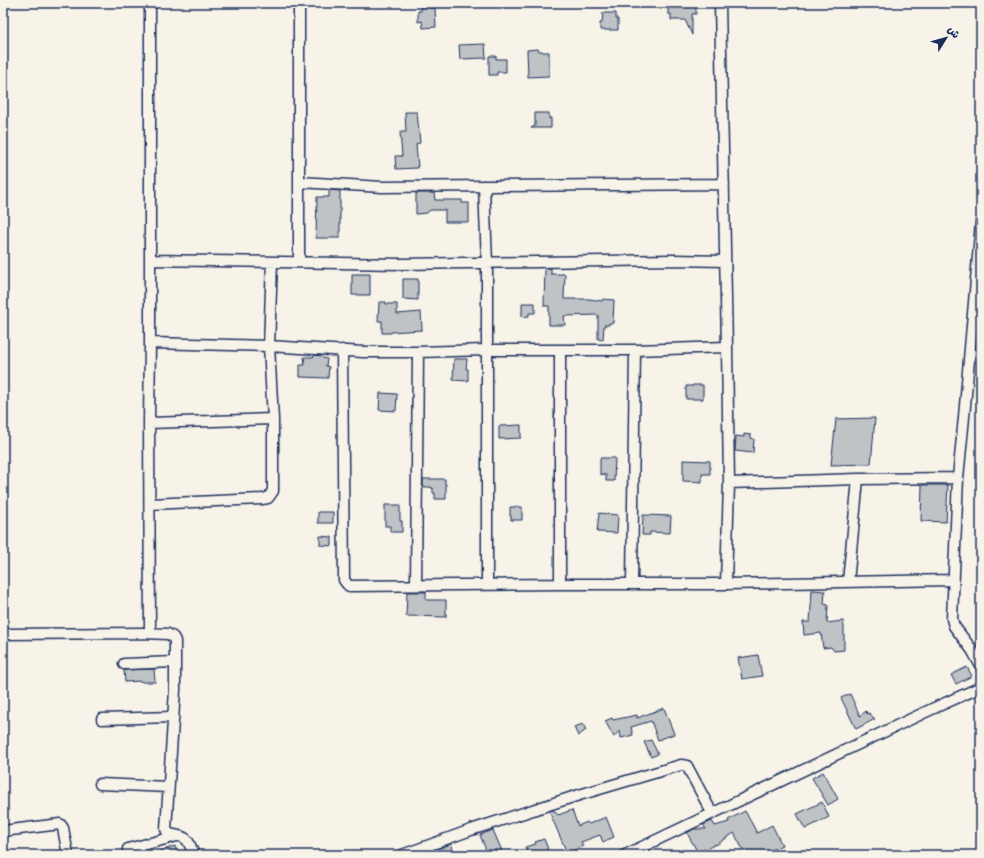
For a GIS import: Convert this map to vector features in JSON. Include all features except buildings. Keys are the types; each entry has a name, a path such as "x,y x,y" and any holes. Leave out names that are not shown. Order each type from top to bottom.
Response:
{"street":[{"path":"150,3 150,633"},
{"path":"299,3 299,262"},
{"path":"720,3 729,483 726,584"},
{"path":"300,182 382,187 724,184"},
{"path":"484,186 487,263 487,584"},
{"path":"981,222 958,478 952,619 954,626 972,650 981,666"},
{"path":"150,260 400,264 673,260 725,261"},
{"path":"150,504 262,499 268,498 273,491 273,420 269,346 272,262"},
{"path":"150,343 418,352 487,350 635,350 727,347"},
{"path":"342,350 344,580 347,584 352,586 487,584 726,584 953,580"},
{"path":"560,350 560,584"},
{"path":"632,584 635,350"},
{"path":"416,585 418,352"},
{"path":"149,423 273,420"},
{"path":"729,483 958,478"},
{"path":"848,582 858,479"},
{"path":"3,634 150,633 168,634 173,637 175,640 175,690 166,832 168,834 183,837 187,841 194,855"},
{"path":"124,664 175,662"},
{"path":"625,855 981,687"},
{"path":"102,719 173,717"},
{"path":"402,855 485,825 681,765 686,766 712,813"},
{"path":"100,784 168,787"},
{"path":"3,831 60,824 63,828 68,855"},
{"path":"128,849 177,836"}]}
